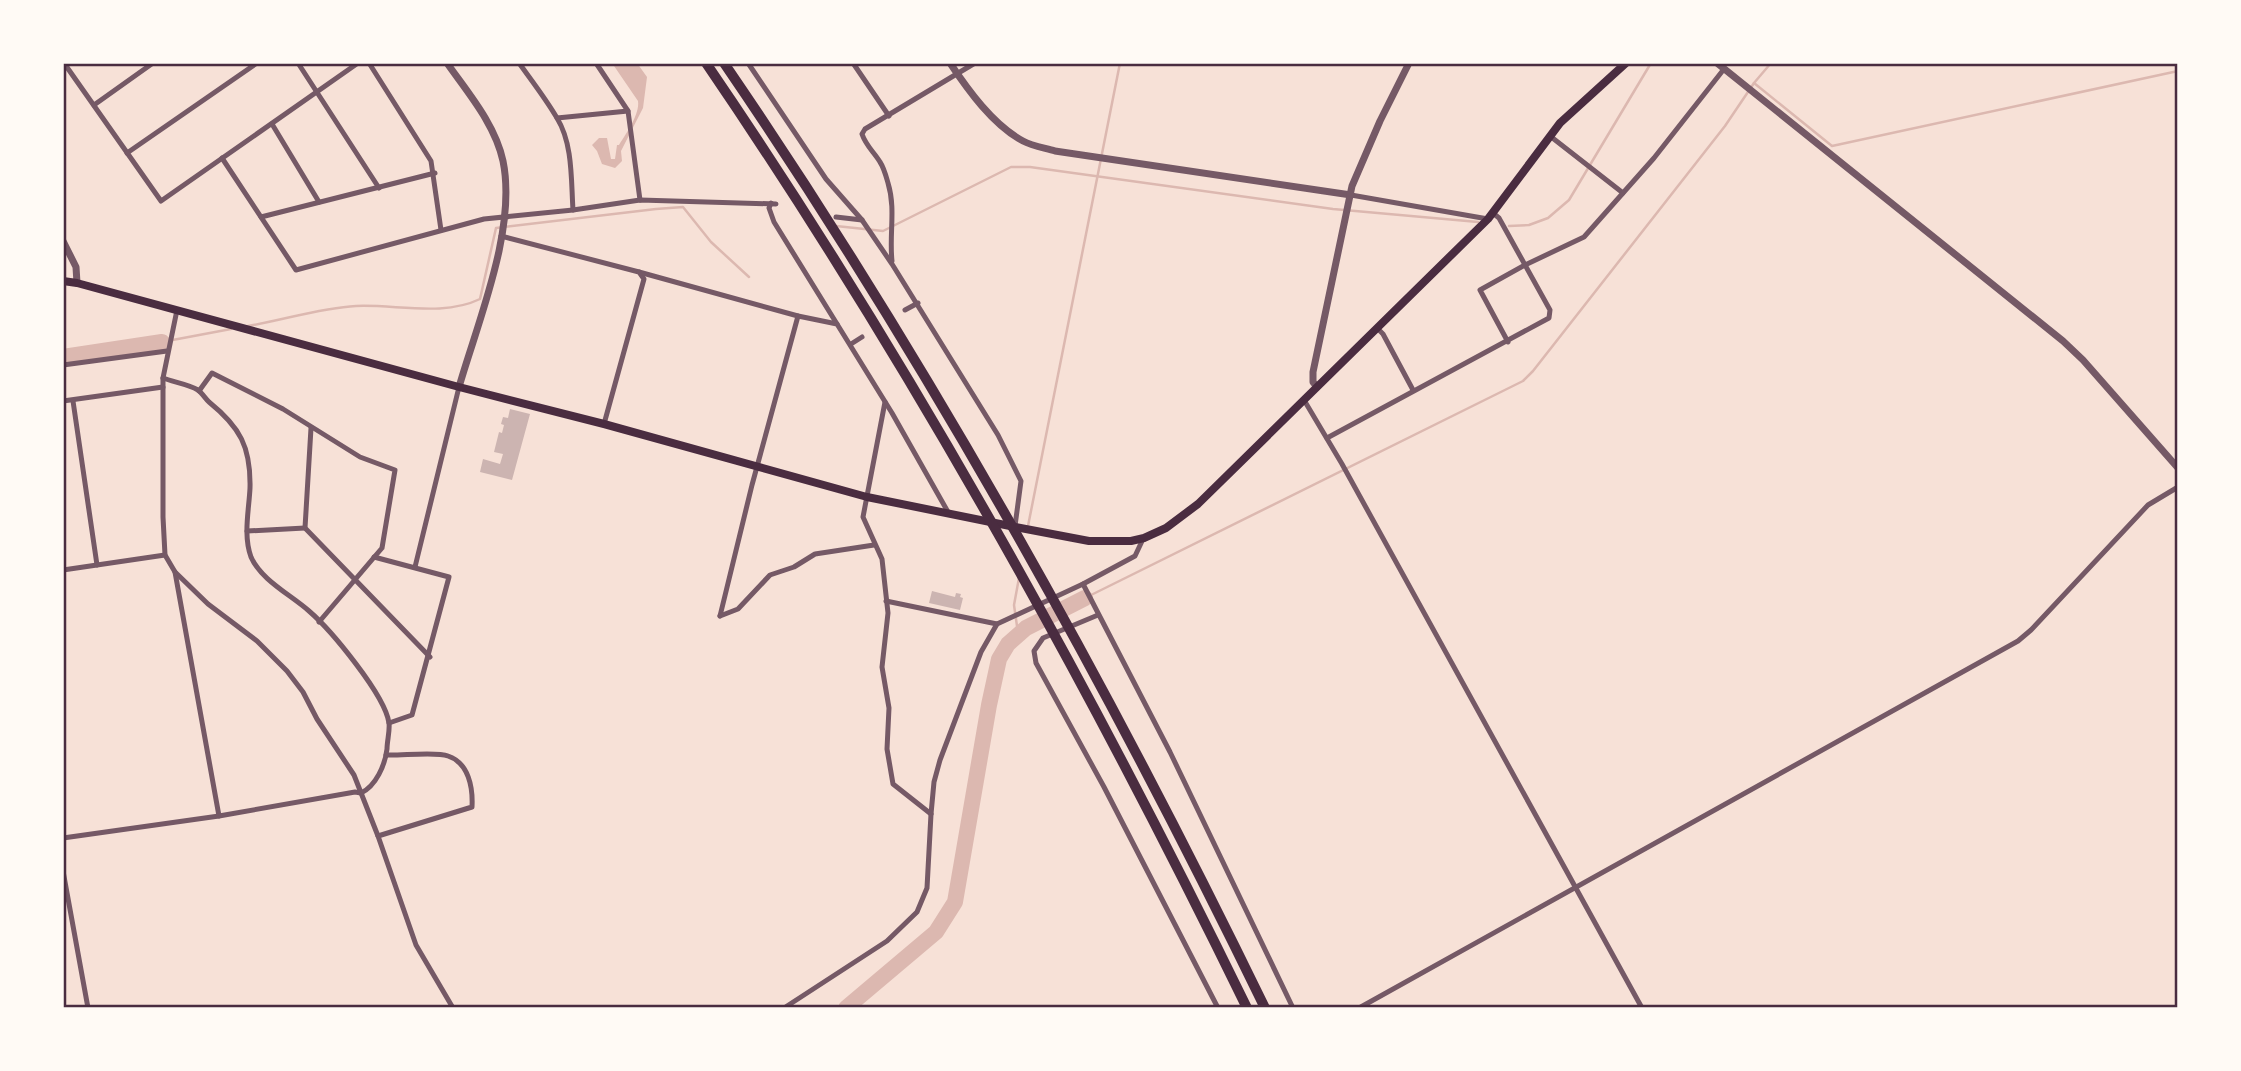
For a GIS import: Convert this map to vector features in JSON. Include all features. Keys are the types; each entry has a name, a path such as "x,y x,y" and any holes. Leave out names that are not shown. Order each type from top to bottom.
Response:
{"highway":[{"path":"706,63 807,217 973,489 1126,766 1247,1008"},
{"path":"724,63 815,200 994,493 1071,630 1203,882 1265,1008"}],"main road":[{"path":"63,281 604,424 867,497 1088,541 1121,542 1143,538 1166,528 1185,515 1490,216 1560,123 1626,63"}],"street":[{"path":"64,63 162,201 358,63"},
{"path":"94,105 153,63"},
{"path":"127,153 257,63"},
{"path":"298,63 379,188"},
{"path":"369,63 431,161 435,173 441,230"},
{"path":"415,567 459,387 497,259 505,219 503,160 480,109 449,66 459,63"},
{"path":"519,63 557,118 569,153 573,210"},
{"path":"596,63 628,111 640,200"},
{"path":"748,63 826,179 873,235 918,303 998,435 1018,474 1021,490 1015,527"},
{"path":"853,63 889,116"},
{"path":"950,63 1003,127 1024,142 1103,158 1499,218 1550,310 1547,321 1327,438"},
{"path":"892,264 892,203 889,185 880,162 864,141 862,134 865,129 975,63"},
{"path":"1317,387 1313,382 1313,372 1350,195 1380,121 1409,63"},
{"path":"1717,63 2063,341 2178,468"},
{"path":"1508,342 1480,290 1584,237 1654,158 1724,69"},
{"path":"557,118 628,111"},
{"path":"272,124 319,202"},
{"path":"1550,136 1623,193"},
{"path":"222,158 296,270 484,219 505,219 640,200 774,204 772,219 851,344 948,512"},
{"path":"261,217 435,173"},
{"path":"836,217 864,222"},
{"path":"501,234 798,316 837,324"},
{"path":"63,241 76,267 77,283"},
{"path":"604,424 644,283 639,272"},
{"path":"905,310 918,303"},
{"path":"177,310 163,378 165,555 174,572 219,816"},
{"path":"798,316 720,616 738,609 770,575 794,567 815,554 874,545"},
{"path":"1377,328 1383,334 1413,390"},
{"path":"851,344 862,337"},
{"path":"63,365 167,349"},
{"path":"199,391 212,373 283,409 360,457 395,470 382,548 319,622"},
{"path":"63,838 361,793 375,782 386,755 389,723 382,703 362,672 319,622 258,567 251,556 247,531 250,489 248,459 243,439 225,414 199,391 163,378"},
{"path":"63,401 163,387"},
{"path":"1304,400 1342,464 1642,1008"},
{"path":"73,401 97,565"},
{"path":"885,402 863,517 882,559 888,613 881,667 889,708 887,749 893,784 931,814"},
{"path":"311,428 305,528 430,657"},
{"path":"1359,1008 2018,641 2064,596 2148,505 2178,488"},
{"path":"247,531 305,528"},
{"path":"784,1008 887,941 917,912 927,888 934,782 940,760 981,652 997,624 1085,586 1135,556 1143,538"},
{"path":"63,570 165,555"},
{"path":"374,557 449,577 430,657 412,715 389,723"},
{"path":"174,572 208,604 257,641 287,671 303,692 317,719 354,775 416,945 453,1008"},
{"path":"1085,586 1170,752 1293,1008"},
{"path":"886,601 997,624"},
{"path":"1098,615 1043,638 1034,651 1036,663 1104,787 1218,1008"},
{"path":"378,836 471,807 472,799 470,780 462,767 447,755 386,755"},
{"path":"63,872 88,1008"}],"shaded area":[{"path":"612,63 637,63 647,77 643,108 621,151 622,161 615,168 602,164 592,145 599,138 607,138 611,159 615,159 617,145 632,124 638,101"}],"building":[{"path":"510,409 530,414 512,480 480,472 483,459 500,464 503,454 494,452 499,432 502,433 503,417 508,418"},
{"path":"932,591 955,597 956,593 961,594 960,597 963,598 960,610 929,603"}],"waterway":[{"path":"1028,526 1120,63"},
{"path":"1509,226 1529,225 1548,218 1569,200 1651,63"},
{"path":"1085,598 1523,381 1725,126 1771,63"},
{"path":"1754,83 1832,146 2178,71"},
{"path":"836,226 883,231 1011,167 1030,167 1333,209 1478,222"},
{"path":"248,326 342,307 435,309 466,304 480,299 496,228 656,209 683,207 711,242 749,277"},
{"path":"162,342 231,329"},
{"path":"63,357 162,342"},
{"path":"1018,633 1014,605 1019,578"},
{"path":"846,1008 936,932 955,902 999,659 1008,644 1026,628 1085,598"}]}
